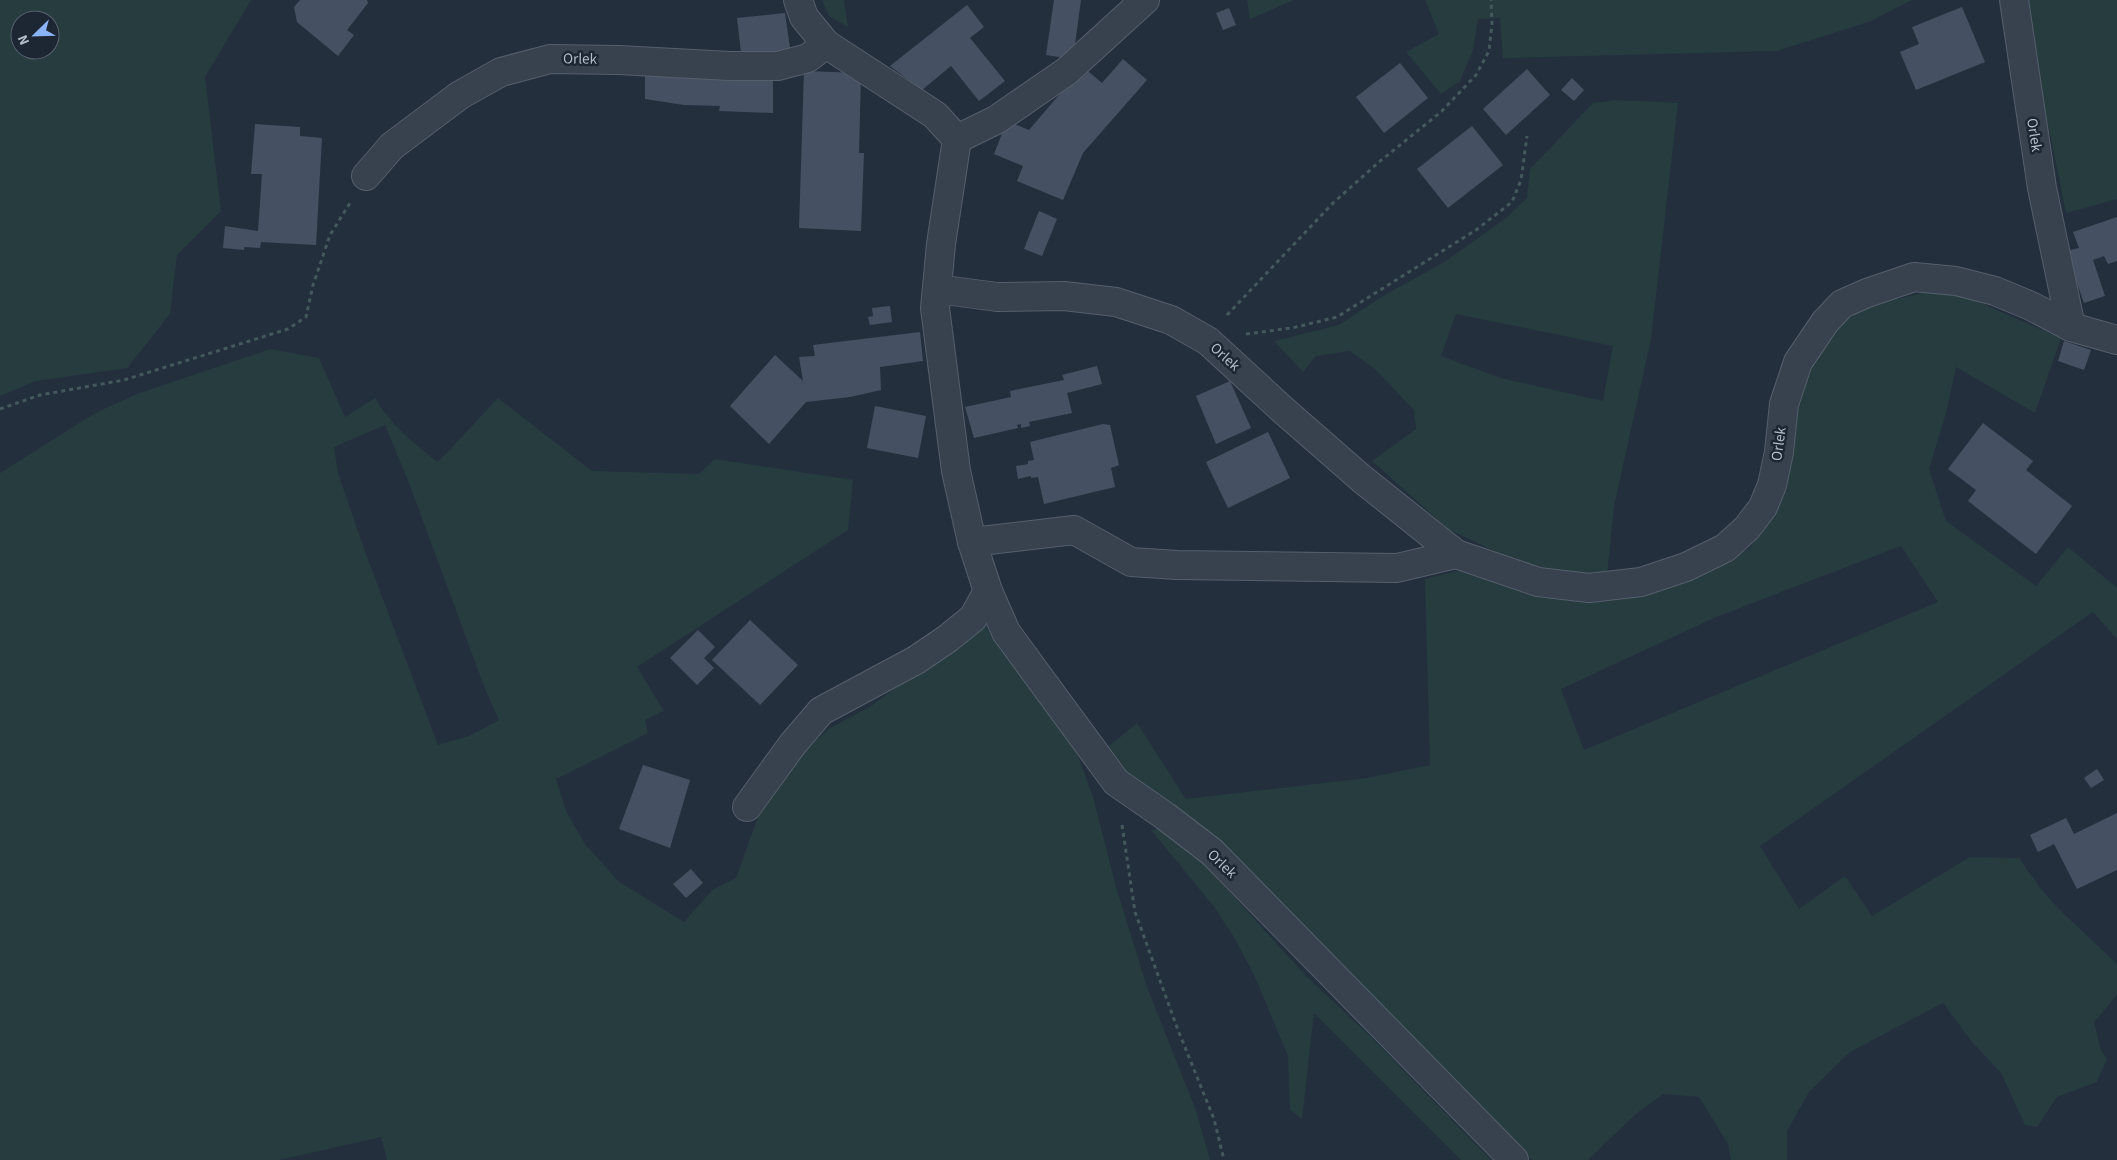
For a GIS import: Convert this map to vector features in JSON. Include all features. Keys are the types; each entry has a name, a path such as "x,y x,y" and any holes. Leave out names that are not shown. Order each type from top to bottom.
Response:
{"street":[{"path":"798,0 804,17 826,44 935,115 957,139 996,120 1067,71 1145,0"},
{"name":"Orlek","path":"2014,0 2042,188 2071,327"},
{"name":"Orlek","path":"366,176 392,146 460,95 501,72 550,59 778,66 808,58 826,44"},
{"name":"Orlek","path":"957,139 941,244 935,308 956,472 972,542 988,591 1006,632 1116,782 1212,852 1514,1160"},
{"name":"Orlek","path":"937,288 997,297 1064,296 1116,302 1171,320 1201,337 1362,479 1456,554 1538,582 1590,588 1640,582 1686,567 1725,548 1747,528 1763,507 1772,485 1779,452 1784,404 1798,362 1825,322 1842,304 1867,293 1914,277 1956,281 1995,291 2031,306 2071,327 2117,340"},
{"path":"972,542 1074,530 1131,562 1177,565 1397,568 1456,554"},
{"path":"747,807 786,753 821,710 916,660 947,639 973,618 988,591"}],"path":[{"path":"1201,337 1223,319 1334,203 1379,162 1441,112 1476,75 1489,51 1492,0"},
{"path":"1201,337 1292,328 1337,318 1399,280 1476,230 1512,202 1521,180 1527,136"},
{"path":"0,409 40,396 124,380 288,329 306,317 312,285 330,235 366,176"},
{"path":"1116,782 1135,912 1178,1030 1214,1119 1224,1160"}],"green space":[{"path":"0,0 251,0 205,77 221,211 177,255 170,314 127,368 36,381 0,396"},
{"path":"822,0 844,0 848,27 829,16"},
{"path":"1247,0 1294,0 1250,19"},
{"path":"1425,0 1912,0 1871,21 1777,51 1503,58 1500,18 1478,19 1473,50 1460,81 1441,94 1406,52 1439,34"},
{"path":"2026,0 2117,0 2117,199 2066,213 2033,50"},
{"path":"1619,100 1678,103 1651,339 1614,506 1607,575 1558,573 1508,558 1448,529 1372,461 1416,429 1414,410 1375,369 1350,351 1316,356 1303,372 1274,341 1339,325 1383,296 1446,261 1506,218 1527,198 1530,169 1593,103","holes":["1456,314 1613,346 1603,401 1501,378 1441,356"]},
{"path":"1932,291 1971,297 2061,338 2035,413 1956,367 1946,413 1929,469 1946,521 2036,586 2068,547 2117,588 2117,639 2093,612 1760,846 1799,909 1845,876 1872,916 1970,857 2019,858 2041,889 2059,909 2117,964 2117,995 2094,1022 2101,1050 2107,1059 2097,1082 2057,1097 2037,1127 2025,1125 2001,1073 1972,1042 1943,1003 1850,1052 1809,1092 1787,1131 1787,1160 1731,1160 1728,1144 1699,1097 1663,1094 1637,1113 1588,1160 1532,1160 1421,1051 1138,789 1102,752 1137,723 1186,799 1367,778 1430,765 1425,579 1458,571 1537,596 1590,603 1654,593 1749,549 1767,525 1779,496 1788,435 1806,371 1839,323 1875,304","holes":["1901,546 1938,602 1584,750 1561,689 1714,618"]},
{"path":"270,349 319,358 345,417 375,398 403,433 438,462 498,398 592,471 699,474 715,459 853,480 848,530 637,667 664,711 645,720 648,733 556,779 566,811 585,844 618,881 684,922 712,890 736,878 763,803 790,764 830,728 871,706 957,648 983,623 1071,737 1093,797 1116,887 1147,987 1195,1108 1210,1160 387,1160 381,1137 279,1160 0,1160 0,473 95,413 137,394","holes":["385,425 409,483 485,689 499,720 469,736 438,745 367,557 338,473 334,447"]},
{"path":"1168,828 1219,880 1307,977 1369,1035 1491,1160 1461,1160 1314,1013 1302,1119 1290,1110 1288,1056 1255,977 1235,939 1215,908 1151,830"}],"building":[{"path":"300,0 367,0 368,3 347,30 354,35 338,56 297,22 294,7"},
{"path":"1054,0 1081,0 1073,59 1046,55"},
{"path":"967,5 984,27 970,38 1005,81 979,101 951,66 922,90 890,66"},
{"path":"1962,7 1985,62 1916,90 1900,52 1919,44 1912,27"},
{"path":"1229,8 1236,25 1223,30 1216,13"},
{"path":"785,13 791,55 742,61 737,18"},
{"path":"1123,59 1147,80 1083,153 1063,200 1017,181 1023,166 994,154 1007,121 1029,130 1083,67 1102,83"},
{"path":"1400,63 1428,98 1384,133 1356,97"},
{"path":"1527,69 1550,95 1506,135 1483,109"},
{"path":"645,71 773,77 773,113 719,111 720,106 684,105 645,99"},
{"path":"804,71 861,73 859,153 864,153 861,231 799,228"},
{"path":"1572,78 1584,90 1574,101 1561,90"},
{"path":"255,124 300,127 300,136 322,138 316,245 261,242 260,248 244,247 244,250 223,248 225,226 258,231 262,174 251,174"},
{"path":"1472,126 1503,165 1448,208 1417,169"},
{"path":"1039,211 1057,219 1042,256 1024,249"},
{"path":"2117,217 2117,261 2108,264 2104,256 2093,260 2105,296 2084,303 2066,251 2079,248 2073,232"},
{"path":"890,306 892,322 870,325 868,317 873,316 872,308"},
{"path":"920,332 923,361 880,367 881,390 850,397 806,402 769,444 730,406 775,355 803,381 799,357 815,356 813,345"},
{"path":"2064,341 2091,350 2084,370 2058,361"},
{"path":"1097,366 1102,384 1067,393 1072,413 1029,422 1030,426 1021,428 1021,424 1017,425 1018,428 974,438 965,407 1011,397 1010,391 1064,380 1062,375"},
{"path":"1230,381 1251,428 1216,444 1196,396"},
{"path":"875,406 926,416 918,458 867,448"},
{"path":"1983,423 2033,461 2026,470 2072,506 2036,554 1968,501 1976,490 1948,469"},
{"path":"1103,424 1110,425 1119,465 1111,468 1115,487 1044,504 1038,477 1031,478 1031,476 1018,479 1016,466 1028,464 1028,461 1034,460 1030,442"},
{"path":"1268,432 1290,478 1228,508 1206,462"},
{"path":"750,620 798,665 760,705 712,660"},
{"path":"698,630 715,647 704,658 714,668 697,685 670,658"},
{"path":"643,765 690,780 670,848 619,829"},
{"path":"2097,769 2104,780 2091,788 2084,778"},
{"path":"2117,813 2117,870 2077,889 2054,844 2038,852 2030,835 2066,818 2074,834"},
{"path":"691,869 703,883 686,898 673,884"}]}
